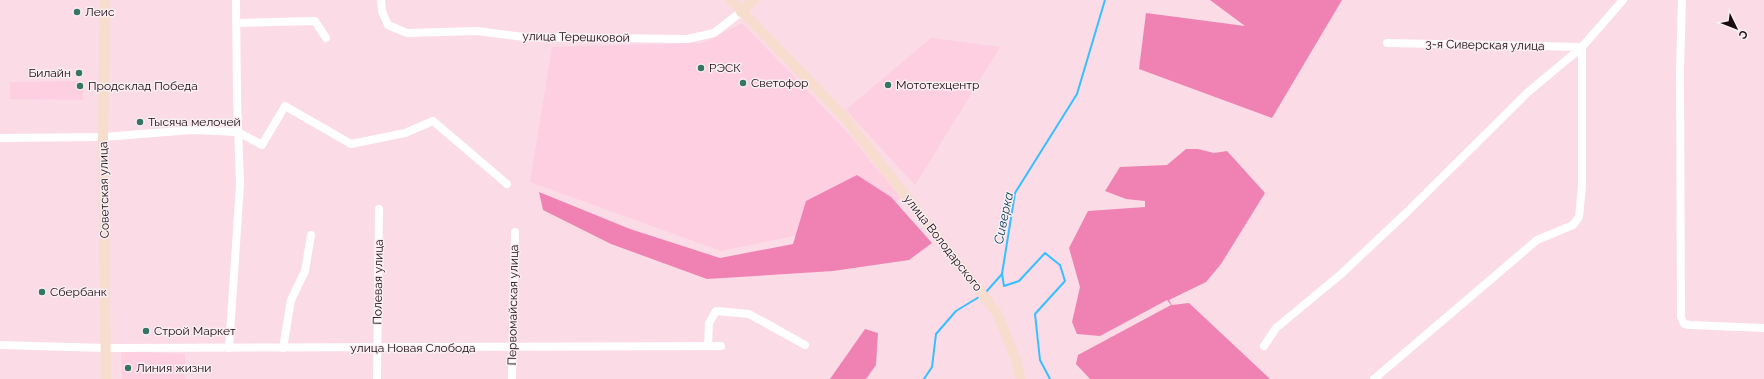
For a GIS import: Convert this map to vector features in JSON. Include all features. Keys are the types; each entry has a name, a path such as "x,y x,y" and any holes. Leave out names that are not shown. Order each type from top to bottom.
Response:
{"main road":[{"name":"Советская улица","path":"105,0 103,137 106,379"},
{"path":"730,0 741,12"},
{"name":"улица Терешковой","path":"741,12 754,0"},
{"name":"улица Володарского","path":"741,12 845,118 997,313 1016,360 1020,379"}],"street":[{"path":"229,348 240,185 236,0"},
{"name":"улица Терешковой","path":"381,0 382,11 388,24 407,33 477,31 524,36 687,39 714,33 741,12"},
{"path":"1264,346 1276,328 1340,275 1406,213 1527,92 1582,47 1623,0"},
{"path":"1682,0 1680,69 1681,317 1684,324 1690,325 1764,328"},
{"path":"237,23 315,21 326,38"},
{"name":"3-я Сиверская улица","path":"1387,43 1582,47"},
{"path":"1374,379 1537,240 1573,225 1579,217 1582,186 1582,47"},
{"path":"0,138 103,137 192,130 238,132 262,145 285,106 351,144 405,133 433,121 507,184"},
{"name":"Полевая улица","path":"377,379 376,348 379,209"},
{"name":"Первомайская улица","path":"512,379 515,232"},
{"path":"283,348 291,300 305,271 310,235"},
{"path":"708,346 709,323 716,311 749,314 805,346"},
{"name":"улица Новая Слобода","path":"0,345 106,348 513,348 721,346"}],"shaded area":[{"path":"1210,0 1342,0 1272,118 1139,69 1146,13 1245,26"},
{"path":"742,23 847,132 901,198 871,220 721,251 530,182 552,47 703,43"},
{"path":"931,38 1000,47 915,185 846,110"},
{"path":"83,81 83,100 10,99 10,82"},
{"path":"1186,149 1198,149 1214,153 1227,151 1265,193 1221,264 1206,282 1169,300 1172,305 1189,303 1270,379 1090,379 1076,364 1078,355 1171,305 1167,300 1100,336 1077,334 1072,322 1080,287 1069,248 1088,211 1145,207 1145,201 1126,199 1105,191 1120,167 1167,165"},
{"path":"857,175 891,197 932,243 909,260 833,271 707,279 611,244 543,210 539,192 630,229 720,258 793,244 806,201"},
{"path":"865,329 878,333 876,365 866,379 830,379"},
{"path":"121,351 185,354 185,379 122,379"}],"waterway":[{"name":"Сиверка","path":"986,292 1002,274 1015,193 1077,94 1105,0"},
{"path":"1002,274 1004,286 1019,281 1045,253 1060,265 1065,281 1035,314 1040,360 1050,379"},
{"name":"Сиверка","path":"924,379 932,367 936,334 956,311 979,297"}],"place":[{"name":"Леис","path":"77,12"},
{"name":"РЭСК","path":"701,68"},
{"name":"Билайн","path":"79,73"},
{"name":"Светофор","path":"743,83"},
{"name":"Мототехцентр","path":"888,85"},
{"name":"Продсклад Победа","path":"80,86"},
{"name":"Тысяча мелочей","path":"140,122"},
{"name":"Сбербанк","path":"42,292"},
{"name":"Строй Маркет","path":"146,331"},
{"name":"Линия жизни","path":"128,368"}]}
